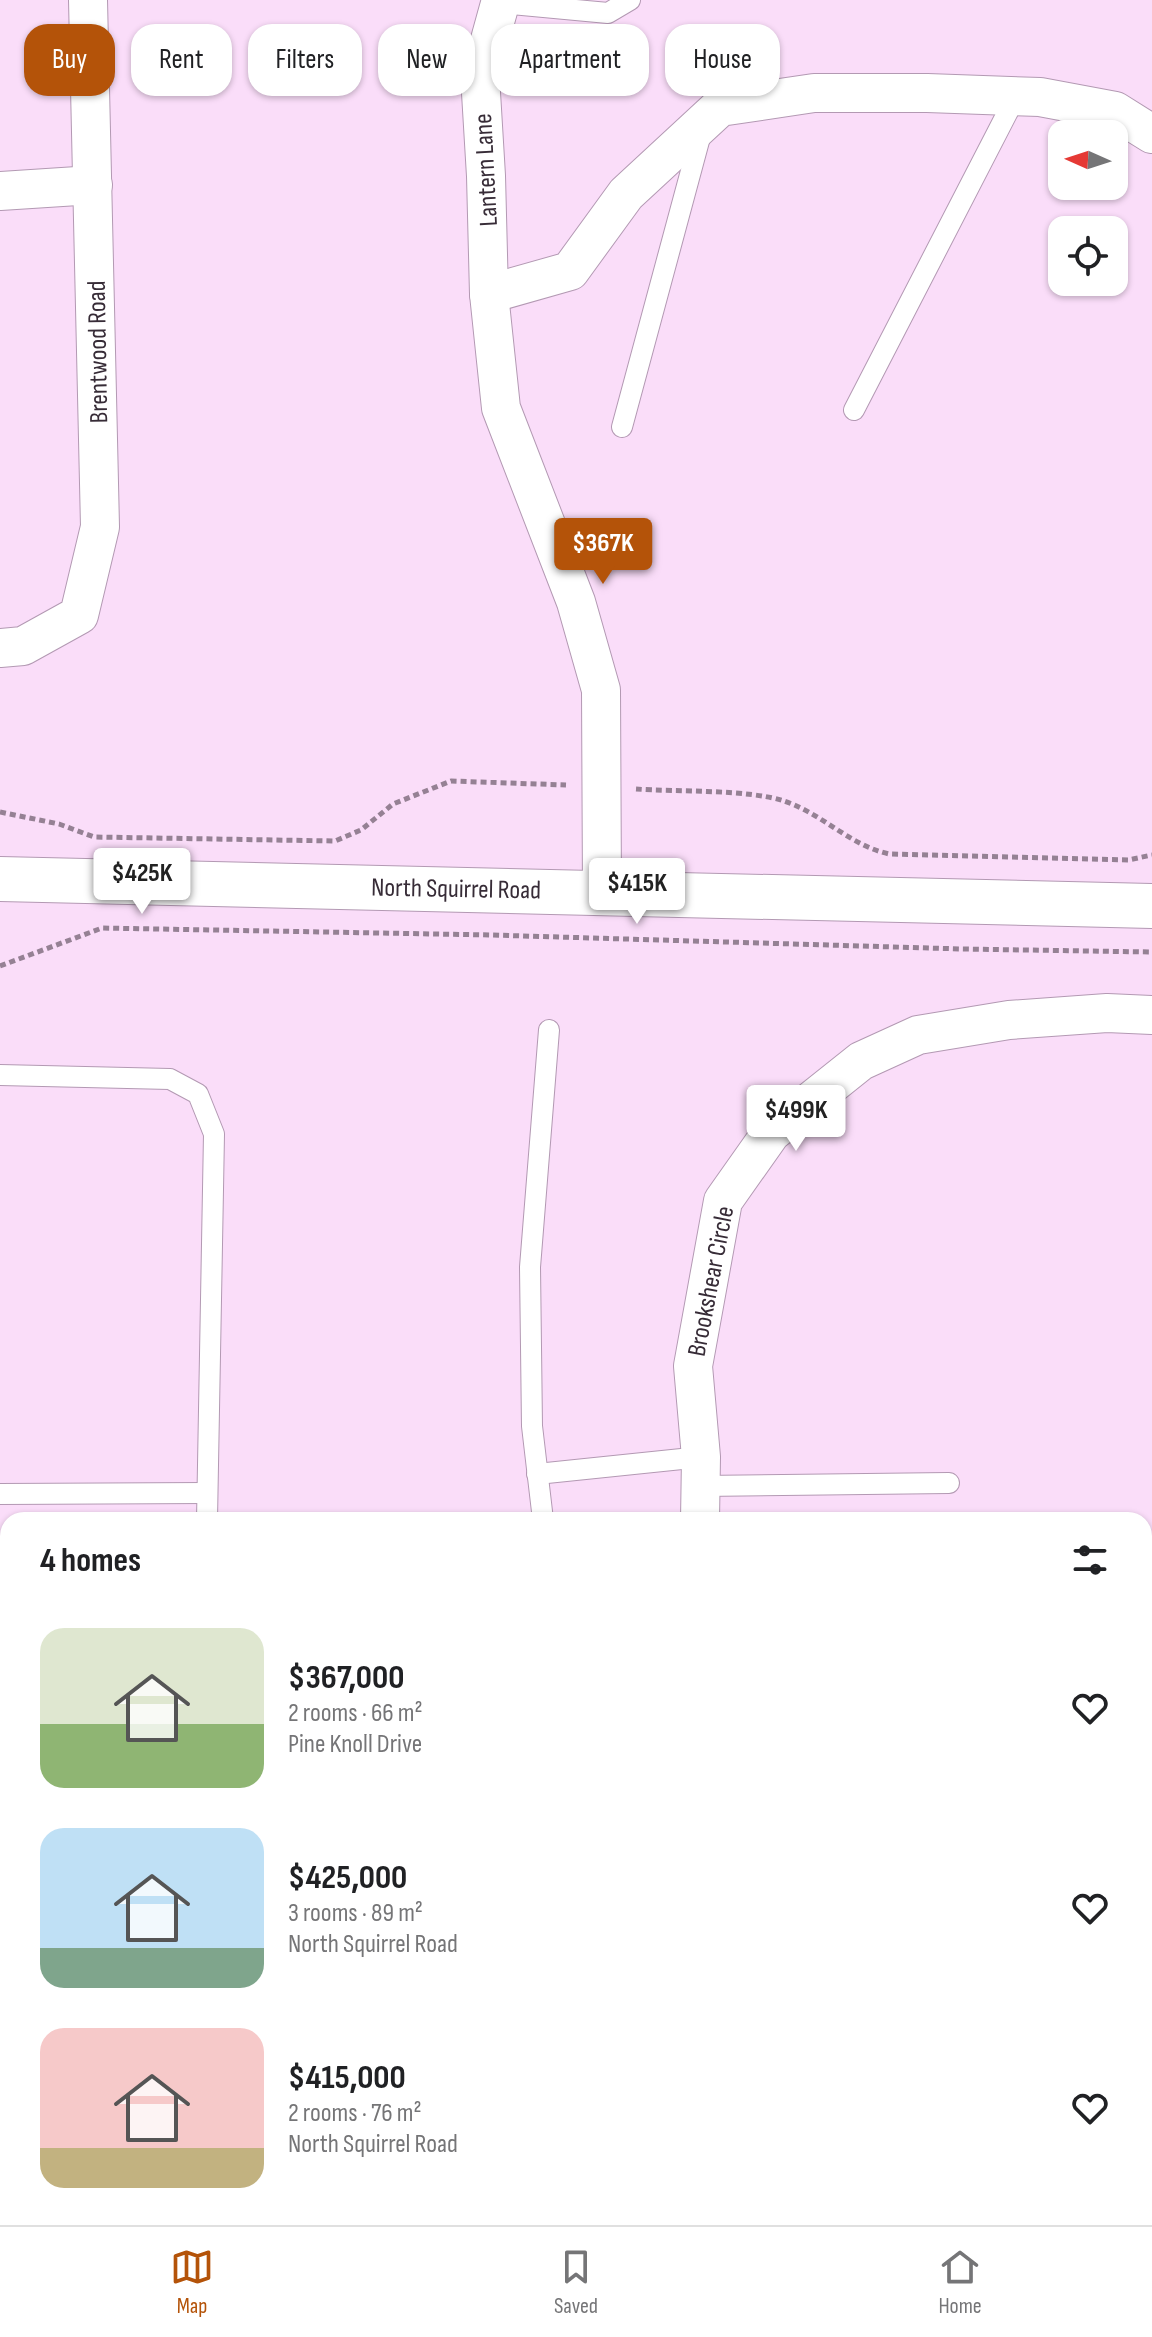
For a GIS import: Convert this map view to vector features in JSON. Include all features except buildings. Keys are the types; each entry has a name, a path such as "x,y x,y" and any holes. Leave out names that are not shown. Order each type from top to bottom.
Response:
{"street":[{"name":"Brentwood Road","path":"0,648 23,646 79,615 100,527 88,0"},
{"name":"Lantern Lane","path":"499,1 480,76 489,294 501,408 576,602 601,690 602,891"},
{"path":"489,294 570,271 626,194 720,107 814,93 1040,97 1115,111 1152,134"},
{"path":"0,191 93,185"},
{"name":"North Squirrel Road","path":"0,879 1152,906"},
{"name":"Brookshear Circle","path":"701,1488 693,1366 723,1201 771,1133 861,1061 918,1035 1009,1020 1107,1013 1152,1015"}],"lane":[{"path":"499,1 608,13 630,0"},
{"path":"854,410 1016,96"},
{"path":"622,427 705,119"},
{"path":"542,1512 532,1426 530,1267 549,1030"},
{"path":"0,1075 170,1079 198,1094 214,1134 207,1512"},
{"path":"537,1474 701,1488 949,1483"},
{"path":"0,1494 207,1493"}],"path":[{"path":"0,812 59,824 94,837 335,841 361,830 393,804 451,781 567,785"},
{"path":"623,789 782,800 823,820 870,850 889,854 1128,860 1152,855"},
{"path":"0,966 102,928 1152,952"}]}
